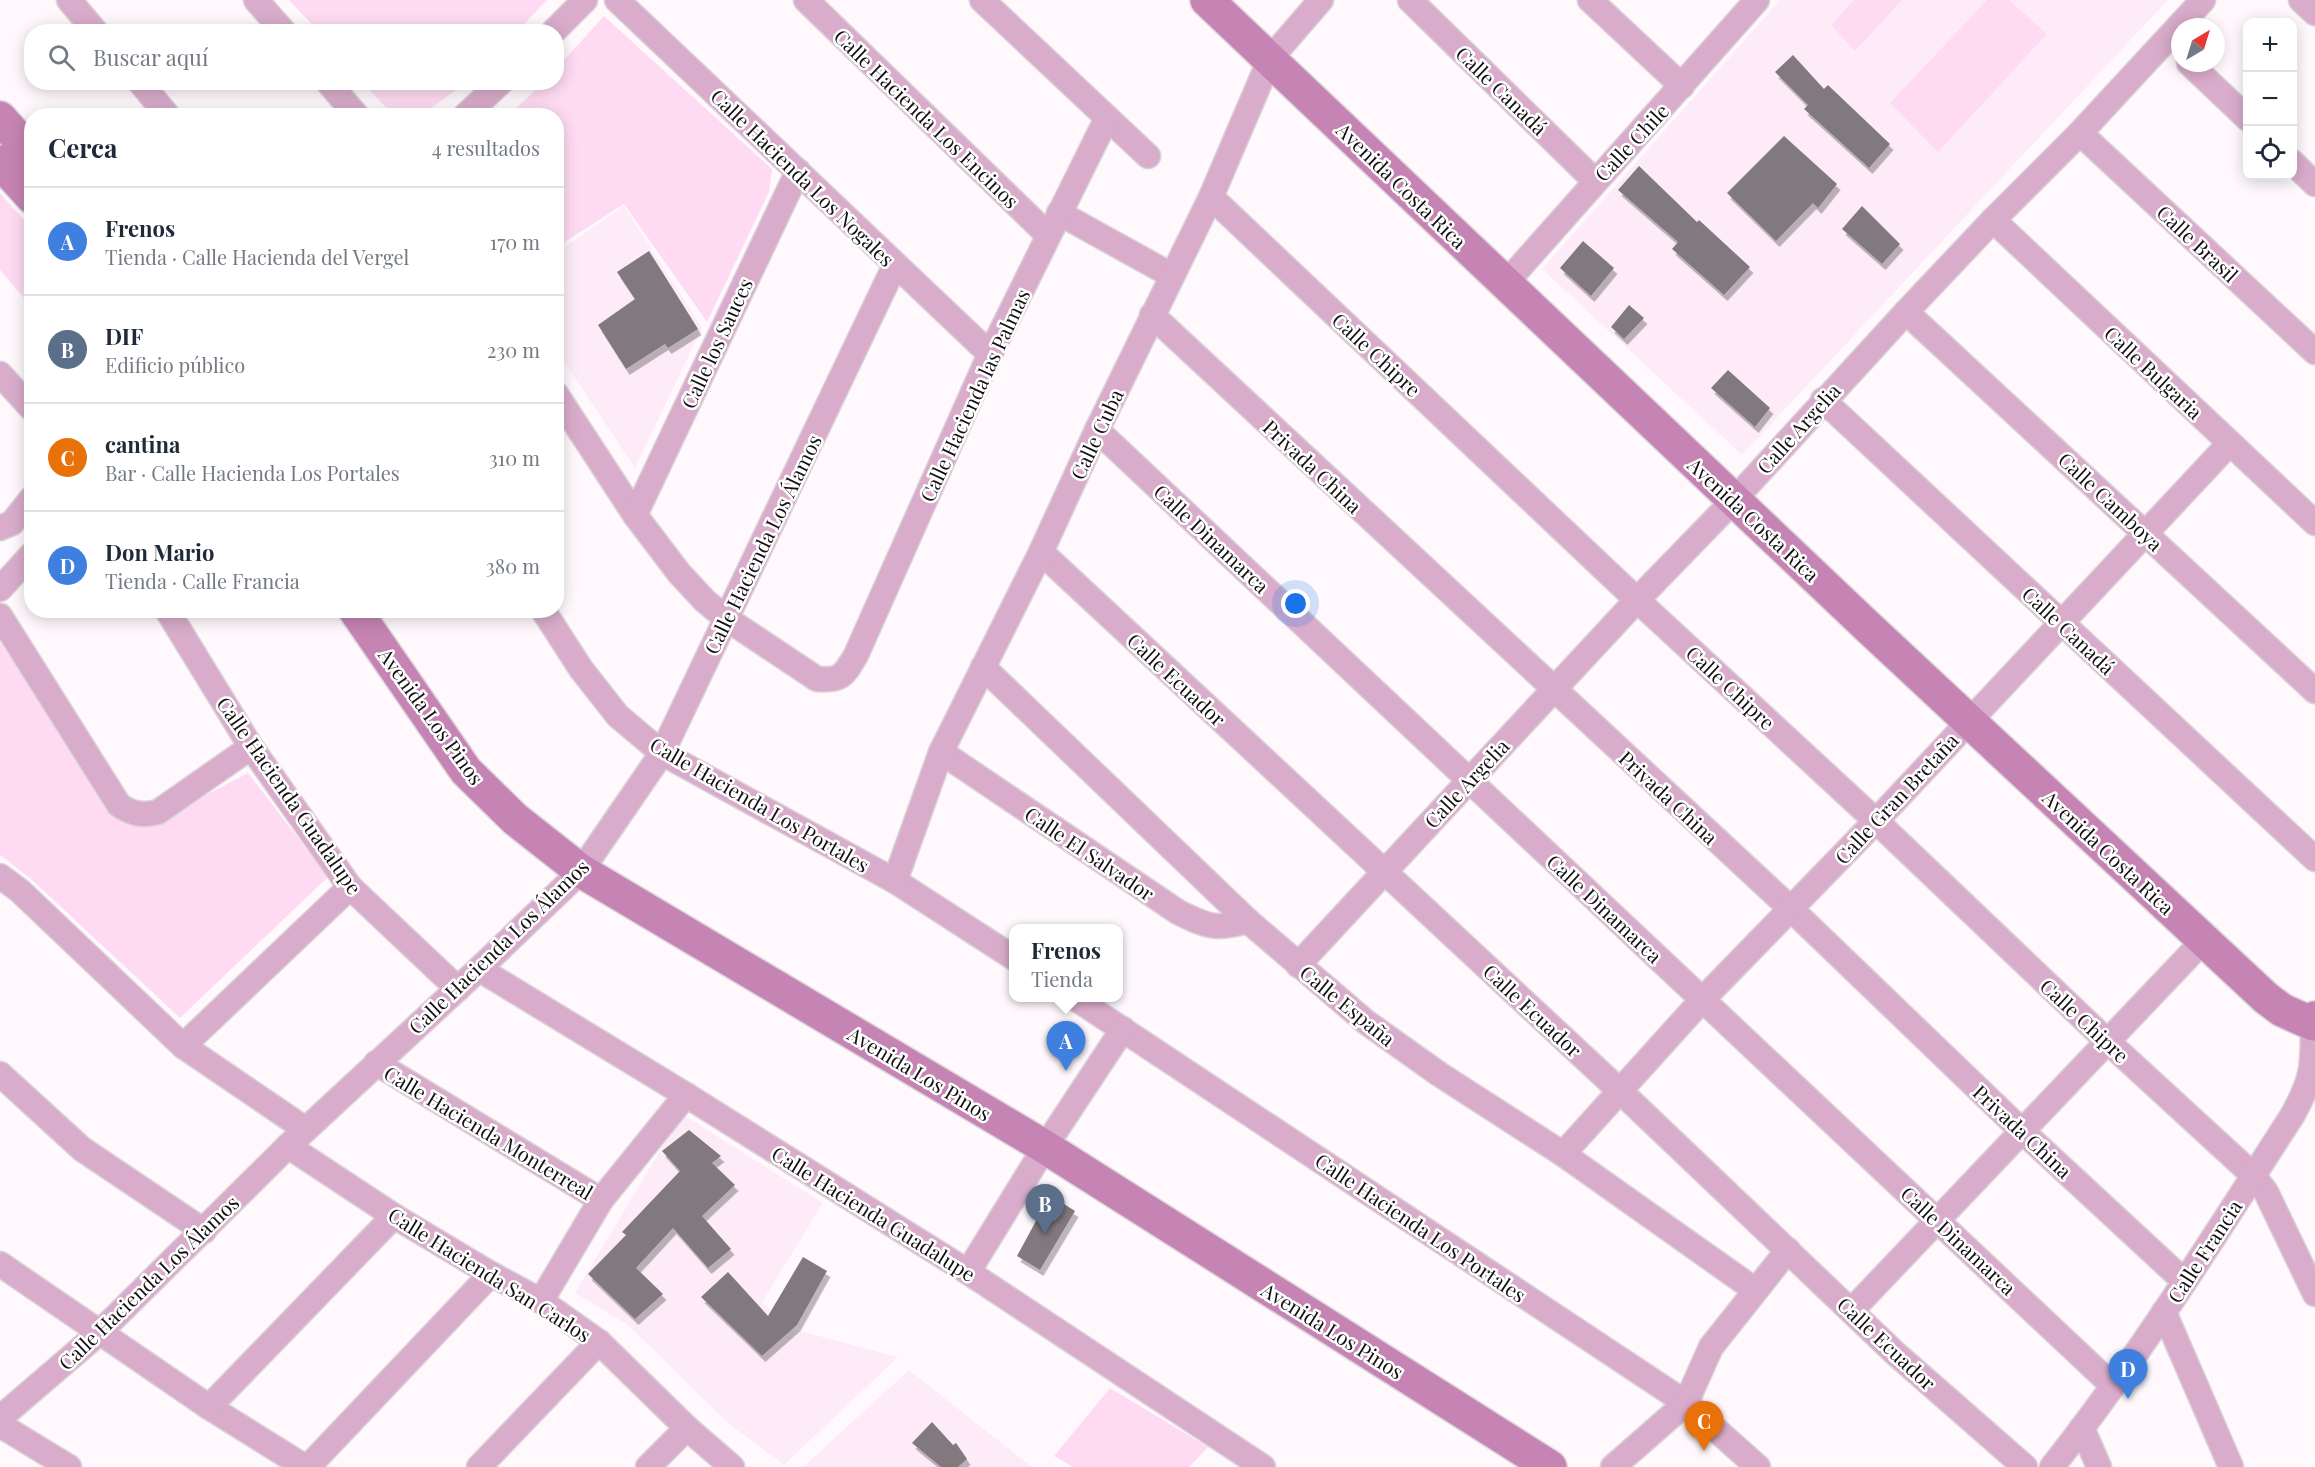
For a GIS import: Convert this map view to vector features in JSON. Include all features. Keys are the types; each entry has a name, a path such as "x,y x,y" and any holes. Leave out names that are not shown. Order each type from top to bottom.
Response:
{"street":[{"path":"69,0 89,24"},
{"path":"256,0 277,24"},
{"path":"561,24 585,0"},
{"name":"Calle Hacienda Los Nogales","path":"617,0 990,354"},
{"name":"Calle Hacienda Los Encinos","path":"807,0 1048,235"},
{"path":"982,0 1148,156"},
{"name":"Avenida Costa Rica","path":"1207,0 1968,721 2266,998 2282,1010 2314,1023"},
{"name":"Calle Cuba","path":"895,881 941,752 1041,552 1171,275 1211,196 1270,59 1322,0"},
{"name":"Calle Canadá","path":"1410,0 1595,181"},
{"path":"1590,0 1682,86"},
{"name":"Calle Chile","path":"1505,284 1757,0"},
{"name":"Calle Argelia","path":"2192,18 2203,0"},
{"path":"2301,0 2315,13"},
{"name":"Calle Argelia","path":"1298,965 1993,220 2080,133 2171,50"},
{"path":"2197,72 2243,115"},
{"path":"147,90 161,108"},
{"path":"335,90 350,108"},
{"path":"473,108 493,90"},
{"path":"0,118 24,145"},
{"name":"Calle Hacienda las Palmas","path":"727,619 817,679 832,680 845,674 856,655 990,354 1107,118"},
{"name":"Calle Brasil","path":"2080,133 2315,352"},
{"path":"0,162 24,188"},
{"path":"2297,167 2315,184"},
{"name":"Calle los Sauces","path":"635,515 798,171"},
{"name":"Calle Chipre","path":"1211,196 1637,600 1876,821 2107,1041 2253,1176 2266,1192 2315,1294"},
{"path":"1059,213 1171,275"},
{"name":"Calle Bulgaria","path":"1993,220 2315,523"},
{"name":"Calle Hacienda Los Álamos","path":"0,1418 99,1333 305,1129 458,989 581,871 662,753 895,265"},
{"name":"Calle Camboya","path":"1906,312 2315,691"},
{"name":"Privada China","path":"1152,315 1791,909 2022,1131 2184,1281"},
{"path":"0,374 24,400"},
{"name":"Calle Canadá","path":"1823,400 2315,859"},
{"path":"564,406 635,515 679,573 705,601 727,619"},
{"name":"Calle Dinamarca","path":"1097,430 2113,1386"},
{"name":"Calle Gran Bretaña","path":"1563,1154 1702,1000 1876,821 2230,443"},
{"path":"6,525 24,506"},
{"name":"Calle Ecuador","path":"1041,552 1620,1091 1896,1354 2025,1467"},
{"path":"0,589 24,563"},
{"path":"0,616 119,805 125,809 146,815 158,812 251,747"},
{"name":"Calle Hacienda Guadalupe","path":"172,618 251,747 350,887 458,989"},
{"name":"Avenida Los Pinos","path":"361,618 466,771 515,819 581,871 1045,1147 1550,1467"},
{"name":"Calle Hacienda Los Portales","path":"548,618 581,669 618,716 662,753 895,881 1009,955"},
{"name":"Calle España","path":"983,667 1248,921 1375,1028 1439,1074 1563,1154 1755,1290"},
{"name":"Calle El Salvador","path":"941,752 1178,912 1204,925 1226,927 1248,921"},
{"path":"0,876 20,891 183,1046 305,1129"},
{"path":"183,1046 350,887"},
{"path":"1852,1310 2204,940"},
{"name":"Calle Hacienda Guadalupe","path":"479,969 686,1095 968,1272 1252,1464"},
{"name":"Calle Hacienda Los Portales","path":"1080,1002 1686,1403 1758,1467"},
{"name":"Calle Francia","path":"2052,1467 2113,1386 2164,1312 2306,1092 2313,1065 2314,1023"},
{"path":"968,1272 1045,1147 1123,1029"},
{"name":"Calle Hacienda Monterreal","path":"376,1063 601,1200"},
{"path":"0,1074 82,1149 204,1231"},
{"path":"540,1301 601,1200 686,1095"},
{"name":"Calle Hacienda San Carlos","path":"288,1146 394,1216 490,1274 540,1301 599,1342 687,1428 732,1467"},
{"path":"208,1407 394,1216"},
{"path":"1613,1467 1686,1403 1711,1347 1788,1250"},
{"path":"0,1264 208,1407 307,1467 490,1274"},
{"path":"2164,1312 2231,1467"},
{"path":"479,1467 599,1342"},
{"path":"0,1425 69,1467"},
{"path":"648,1467 687,1428"},
{"path":"2082,1428 2099,1467"}],"shaded area":[{"path":"289,0 547,0 524,24 311,24"},
{"path":"1780,0 2168,0 1742,455 1542,269"},
{"path":"1854,0 1902,0 1855,51 1831,25"},
{"path":"1987,0 2009,0 2047,34 1938,152 1890,103"},
{"path":"604,16 772,169 769,192 707,322 624,204 564,243 564,108 516,108 536,90 564,90 564,60"},
{"path":"370,90 456,90 431,108 386,108"},
{"path":"0,193 24,220 24,298 0,270"},
{"path":"624,206 702,328 635,468 564,362 564,247"},
{"path":"0,642 115,815 134,824 158,825 189,804 248,773 328,877 180,1018 31,879 0,855"},
{"path":"682,1114 823,1203 762,1302 789,1328 898,1357 784,1465 729,1424 628,1325 575,1293"},
{"path":"909,1370 1032,1467 803,1467"},
{"path":"1110,1388 1208,1447 1189,1467 1073,1467 1054,1456"}],"building":[{"path":"1793,55 1824,89 1828,85 1890,144 1869,168 1804,109 1808,105 1775,72"},
{"path":"1784,136 1837,184 1818,208 1813,203 1776,241 1727,193"},
{"path":"1639,166 1697,222 1699,220 1750,267 1724,295 1672,249 1678,242 1618,190"},
{"path":"1862,206 1900,244 1882,264 1842,229"},
{"path":"1583,241 1614,268 1591,296 1560,268"},
{"path":"649,251 698,329 668,348 665,344 626,369 598,325 635,299 617,272"},
{"path":"1629,305 1644,318 1624,339 1611,327"},
{"path":"1728,370 1770,408 1755,427 1711,388"},
{"path":"689,1130 721,1156 712,1163 735,1185 702,1216 731,1249 708,1268 673,1228 636,1268 663,1294 635,1319 588,1274 626,1235 622,1232 680,1171 662,1151"},
{"path":"1050,1195 1075,1211 1040,1270 1017,1256"},
{"path":"803,1257 827,1271 797,1325 762,1356 701,1297 728,1272 768,1316"},
{"path":"932,1422 953,1445 956,1443 967,1459 958,1467 941,1467 912,1443"}],"place":[{"name":"Frenos","path":"1066,1071"},
{"name":"DIF","path":"1045,1234"},
{"name":"Don Mario","path":"2128,1399"},
{"name":"cantina","path":"1704,1451"}]}
